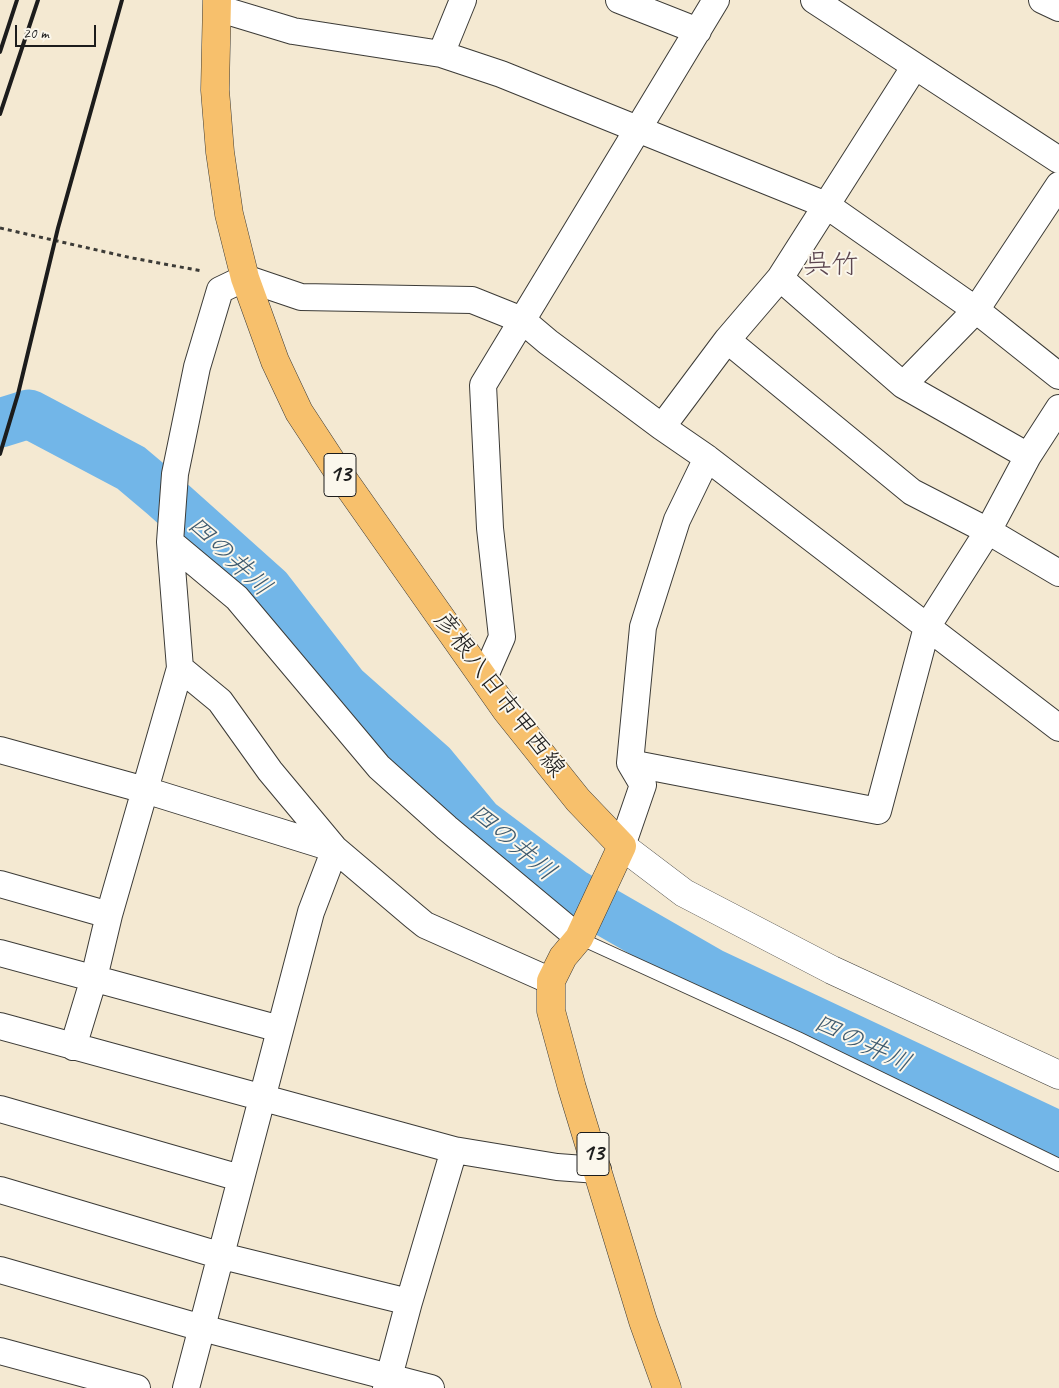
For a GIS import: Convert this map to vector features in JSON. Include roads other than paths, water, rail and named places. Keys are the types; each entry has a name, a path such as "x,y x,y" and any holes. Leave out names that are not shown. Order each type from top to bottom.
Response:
{"main road":[{"name":"彦根八日市甲西線","path":"217,4 215,90 220,152 229,214 245,278 275,361 299,412 338,473 506,710 578,800 622,846"},
{"name":"13","path":"622,846 582,931 564,957 551,981 551,1011 572,1088 643,1321 667,1388"}],"street":[{"path":"441,54 463,0"},
{"path":"619,0 698,30"},
{"path":"484,678 502,637 490,528 483,385 716,0"},
{"path":"1042,0 1059,8"},
{"path":"824,3 915,66 1059,160"},
{"path":"217,4 293,31 441,54 501,74 826,206 976,310 1059,376"},
{"path":"662,428 727,340 780,278 915,66"},
{"path":"903,385 976,310 1059,185"},
{"path":"73,1047 180,668 170,536 176,474 197,367 220,290 245,278 301,298 472,300 522,320 548,342 662,428 707,458 1059,728"},
{"path":"780,278 903,385 1028,456"},
{"path":"727,340 912,492 988,531 1059,572"},
{"path":"630,763 878,811 927,627 988,531 1028,456 1059,408"},
{"path":"707,458 678,520 643,627 630,763 643,785 622,846 684,893 832,970 1059,1075"},
{"path":"170,536 237,598 379,767 447,828 582,931"},
{"path":"180,668 220,701 270,771 335,850 425,925 551,981"},
{"path":"0,750 145,790 335,850"},
{"path":"186,1388 311,912 335,850"},
{"path":"0,884 109,915"},
{"path":"0,953 280,1029"},
{"path":"0,1026 454,1150 548,1165 598,1170"},
{"path":"0,1109 240,1178"},
{"path":"388,1382 409,1302 454,1150"},
{"path":"0,1190 222,1256 409,1302"},
{"path":"0,1270 388,1382 431,1388"},
{"path":"0,1351 137,1388"}],"lane":[{"path":"582,931 1059,1165"}],"waterway":[{"name":"四の井川","path":"0,423 29,414 131,468 268,589 344,687 432,765 479,822 573,893 712,973 1059,1136"}],"railway":[{"path":"0,52 17,0"},
{"path":"0,114 38,0"},
{"path":"0,454 18,394 58,228 122,0"}],"district":[{"name":"呉竹","path":"831,266"}]}
